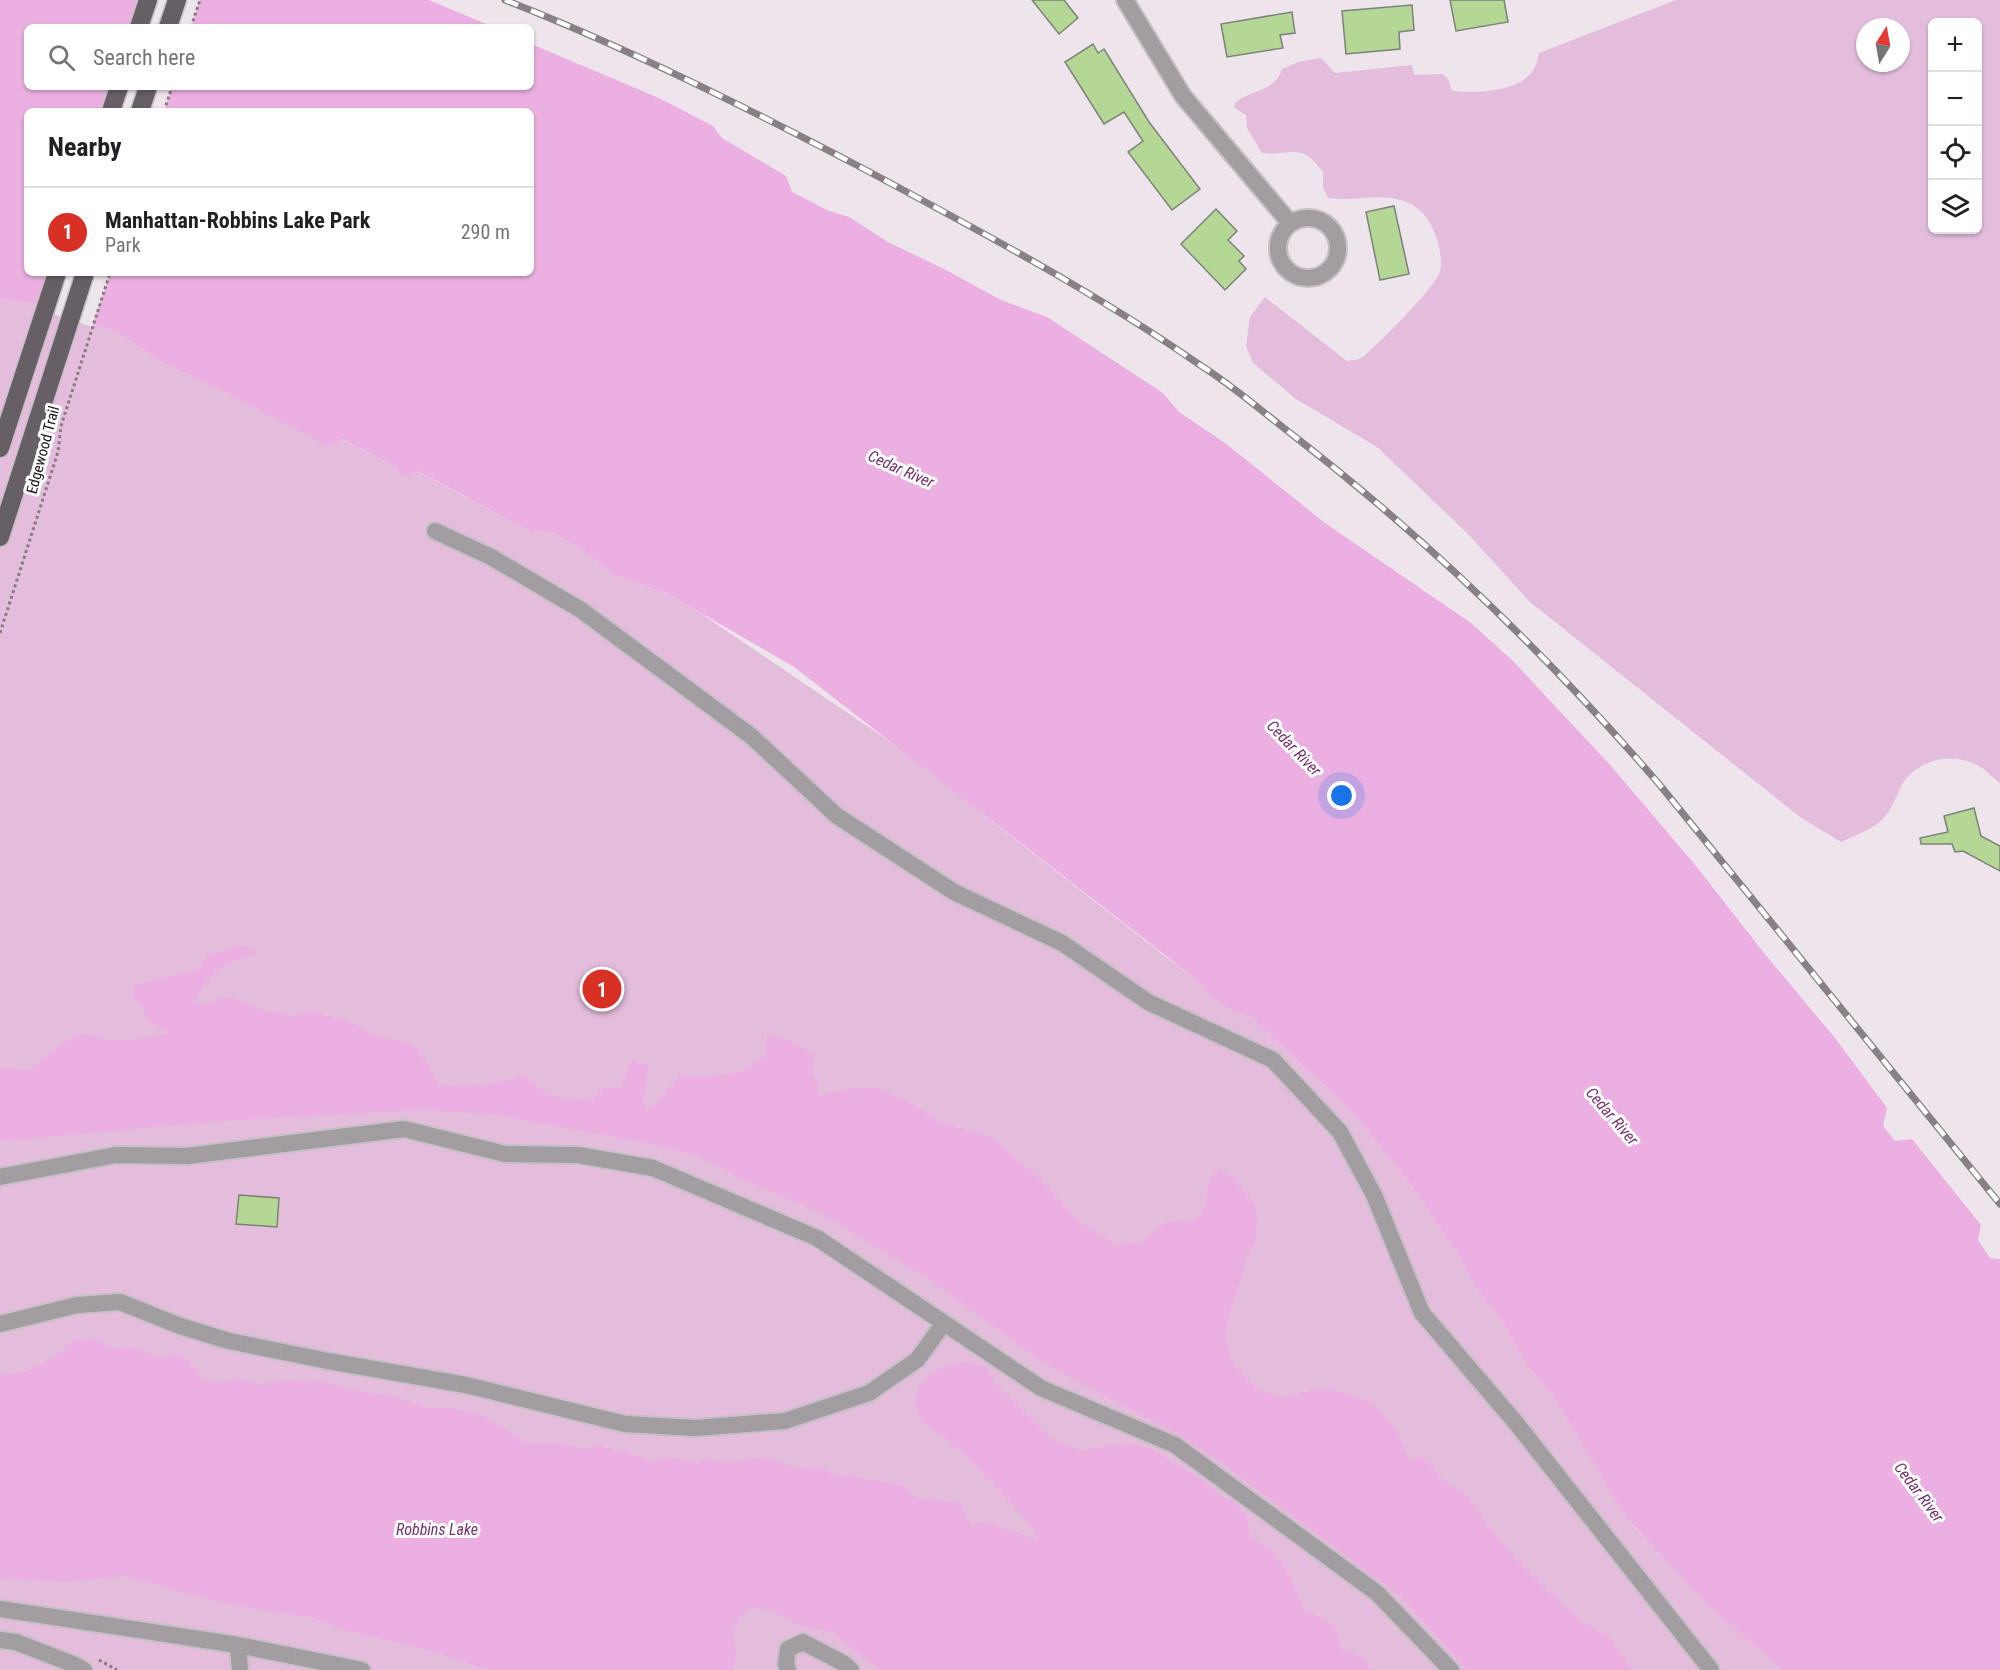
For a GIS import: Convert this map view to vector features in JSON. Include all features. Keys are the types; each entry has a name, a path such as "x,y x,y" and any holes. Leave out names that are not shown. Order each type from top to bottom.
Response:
{"main road":[{"path":"140,24 148,0"},
{"path":"169,24 177,0"},
{"path":"112,108 118,90"},
{"path":"141,108 147,90"},
{"path":"0,448 56,276"},
{"path":"0,537 84,276"}],"street":[{"path":"1133,2 1183,96 1290,224"},
{"path":"435,531 491,557 581,610 751,736 837,816 954,892 1062,943 1148,1002 1273,1060 1340,1132 1374,1195 1422,1313 1516,1423 1711,1670"},
{"path":"0,1177 116,1155 187,1156 404,1129 505,1154 578,1155 653,1168 817,1238 1041,1388 1175,1445 1377,1593 1451,1670"},
{"path":"0,1324 77,1305 120,1302 180,1326 229,1341 466,1385 626,1424 695,1428 785,1421 869,1393 917,1360 944,1323"},
{"path":"0,1609 238,1645 362,1670"},
{"path":"0,1640 16,1642 84,1670"},
{"path":"788,1670 786,1664 788,1649 803,1642 851,1670"},
{"path":"238,1645 240,1670"}],"path":[{"path":"192,24 200,0"},
{"path":"165,108 171,90"},
{"name":"Edgewood Trail","path":"0,633 58,452 61,426 109,276"}],"shaded area":[{"path":"1676,0 2000,0 2000,783 1982,768 1962,760 1950,758 1929,762 1910,774 1882,820 1841,842 1800,817 1530,602 1467,533 1377,447 1296,399 1253,363 1246,346 1250,317 1265,297 1347,361 1356,360 1364,356 1381,340 1426,292 1439,274 1441,258 1433,229 1417,208 1406,202 1385,197 1328,198 1323,188 1323,172 1315,162 1302,153 1262,153 1247,128 1246,115 1235,108 1234,104 1247,95 1268,87 1282,69 1298,62 1321,58 1335,73 1412,65 1414,75 1443,74 1449,81 1452,91 1473,92 1510,87 1529,76 1535,67 1539,53"},
{"path":"0,300 30,303 116,332 162,362 233,396 341,439 398,468 407,476 417,471 531,532 550,531 585,551 613,575 668,594 702,614 936,773 984,815 1197,981 1215,998 1235,1011 1251,1017 1350,1109 1408,1181 1459,1256 1477,1289 1501,1319 1526,1364 1556,1400 1635,1528 1783,1670 0,1670"}],"water":[{"name":"Cedar River","path":"0,0 429,0 486,24 24,24 24,90 534,90 534,45 659,98 713,126 722,138 786,176 792,192 829,211 849,217 888,242 1001,300 1047,317 1163,393 1179,412 1225,443 1325,523 1471,623 1513,661 1611,766 1696,866 1835,1038 1887,1108 1883,1126 1895,1141 1912,1139 1981,1225 1978,1240 1990,1258 2000,1259 2000,1670 1783,1670 1703,1600 1626,1517 1556,1400 1526,1364 1501,1319 1477,1289 1459,1256 1408,1181 1350,1109 1251,1017 1234,1012 1212,997 1197,981 1165,955 794,667 668,594 613,575 585,551 550,531 531,532 418,471 407,476 400,474 398,468 342,439 327,446 233,396 162,362 116,332 30,303 0,300"},
{"path":"244,945 258,954 236,960 219,970 205,985 194,1004 213,1003 221,997 234,998 262,1010 295,1016 311,1011 353,1023 378,1037 410,1043 428,1064 438,1085 482,1085 524,1075 549,1096 592,1100 604,1088 621,1087 632,1060 649,1066 643,1103 647,1110 658,1102 679,1076 714,1076 744,1071 765,1056 767,1034 790,1041 815,1054 812,1074 818,1083 818,1095 844,1089 875,1088 906,1100 940,1122 991,1137 1042,1181 1080,1223 1117,1245 1143,1241 1166,1222 1194,1220 1205,1208 1209,1179 1219,1170 1229,1175 1250,1198 1257,1210 1256,1239 1247,1257 1232,1303 1225,1336 1234,1365 1257,1389 1283,1398 1312,1390 1332,1390 1372,1402 1398,1432 1409,1461 1422,1456 1445,1482 1469,1497 1486,1523 1513,1556 1582,1622 1608,1636 1633,1670 1467,1670 1402,1598 1222,1463 1179,1435 1045,1364 929,1279 817,1211 746,1181 705,1159 658,1145 490,1114 421,1110 236,1120 0,1141 0,1069 30,1070 64,1043 85,1034 115,1041 169,1034 146,1018 141,1004 132,997 134,985 197,970 209,954"},
{"name":"Robbins Lake","path":"92,1339 111,1347 137,1349 161,1358 171,1355 181,1357 190,1362 201,1378 218,1383 237,1379 258,1384 297,1380 320,1381 351,1390 397,1397 430,1409 451,1408 484,1416 526,1443 559,1443 589,1449 598,1445 654,1461 669,1457 696,1463 706,1459 728,1463 765,1457 799,1469 823,1468 834,1476 847,1475 903,1486 917,1498 959,1503 971,1524 988,1521 1039,1542 1033,1529 1001,1492 961,1451 924,1422 914,1402 919,1387 930,1375 941,1368 965,1362 986,1367 995,1384 1052,1438 1082,1451 1108,1445 1128,1444 1150,1448 1201,1479 1221,1496 1233,1501 1247,1517 1250,1537 1272,1551 1290,1576 1305,1612 1326,1620 1334,1629 1342,1650 1363,1659 1371,1670 880,1670 832,1632 797,1625 771,1610 750,1608 741,1616 734,1630 733,1670 489,1670 436,1652 344,1630 312,1617 203,1598 125,1576 66,1582 0,1579 0,1375 25,1372 57,1356 71,1342"}],"pier":[{"path":"137,0 200,0 192,24 129,24"},
{"path":"107,90 171,90 165,108 101,108"},
{"path":"45,276 109,276 92,327 35,308"}],"building":[{"path":"1032,0 1064,0 1078,18 1059,34"},
{"path":"1450,0 1504,0 1508,22 1456,31"},
{"path":"1412,5 1414,30 1399,32 1400,49 1346,54 1342,11"},
{"path":"1292,12 1295,33 1280,35 1283,48 1227,57 1221,24"},
{"path":"1093,44 1098,53 1104,49 1149,122 1200,189 1172,210 1128,152 1143,141 1124,112 1104,124 1065,62"},
{"path":"1394,206 1409,274 1380,280 1366,212"},
{"path":"1216,209 1237,231 1228,240 1244,256 1239,261 1246,269 1225,290 1181,244"},
{"path":"1974,808 1981,836 2000,846 2000,871 1963,851 1955,852 1952,844 1921,844 1920,838 1948,832 1944,816"},
{"path":"239,1195 279,1198 277,1227 236,1224"}],"railway":[{"path":"505,0 642,58 731,101 864,169 1035,262 1160,338 1211,372 1336,469 1434,553 1481,597 1616,735 1659,784 2000,1204"}],"place":[{"name":"Manhattan-Robbins Lake Park","path":"602,989"}]}
